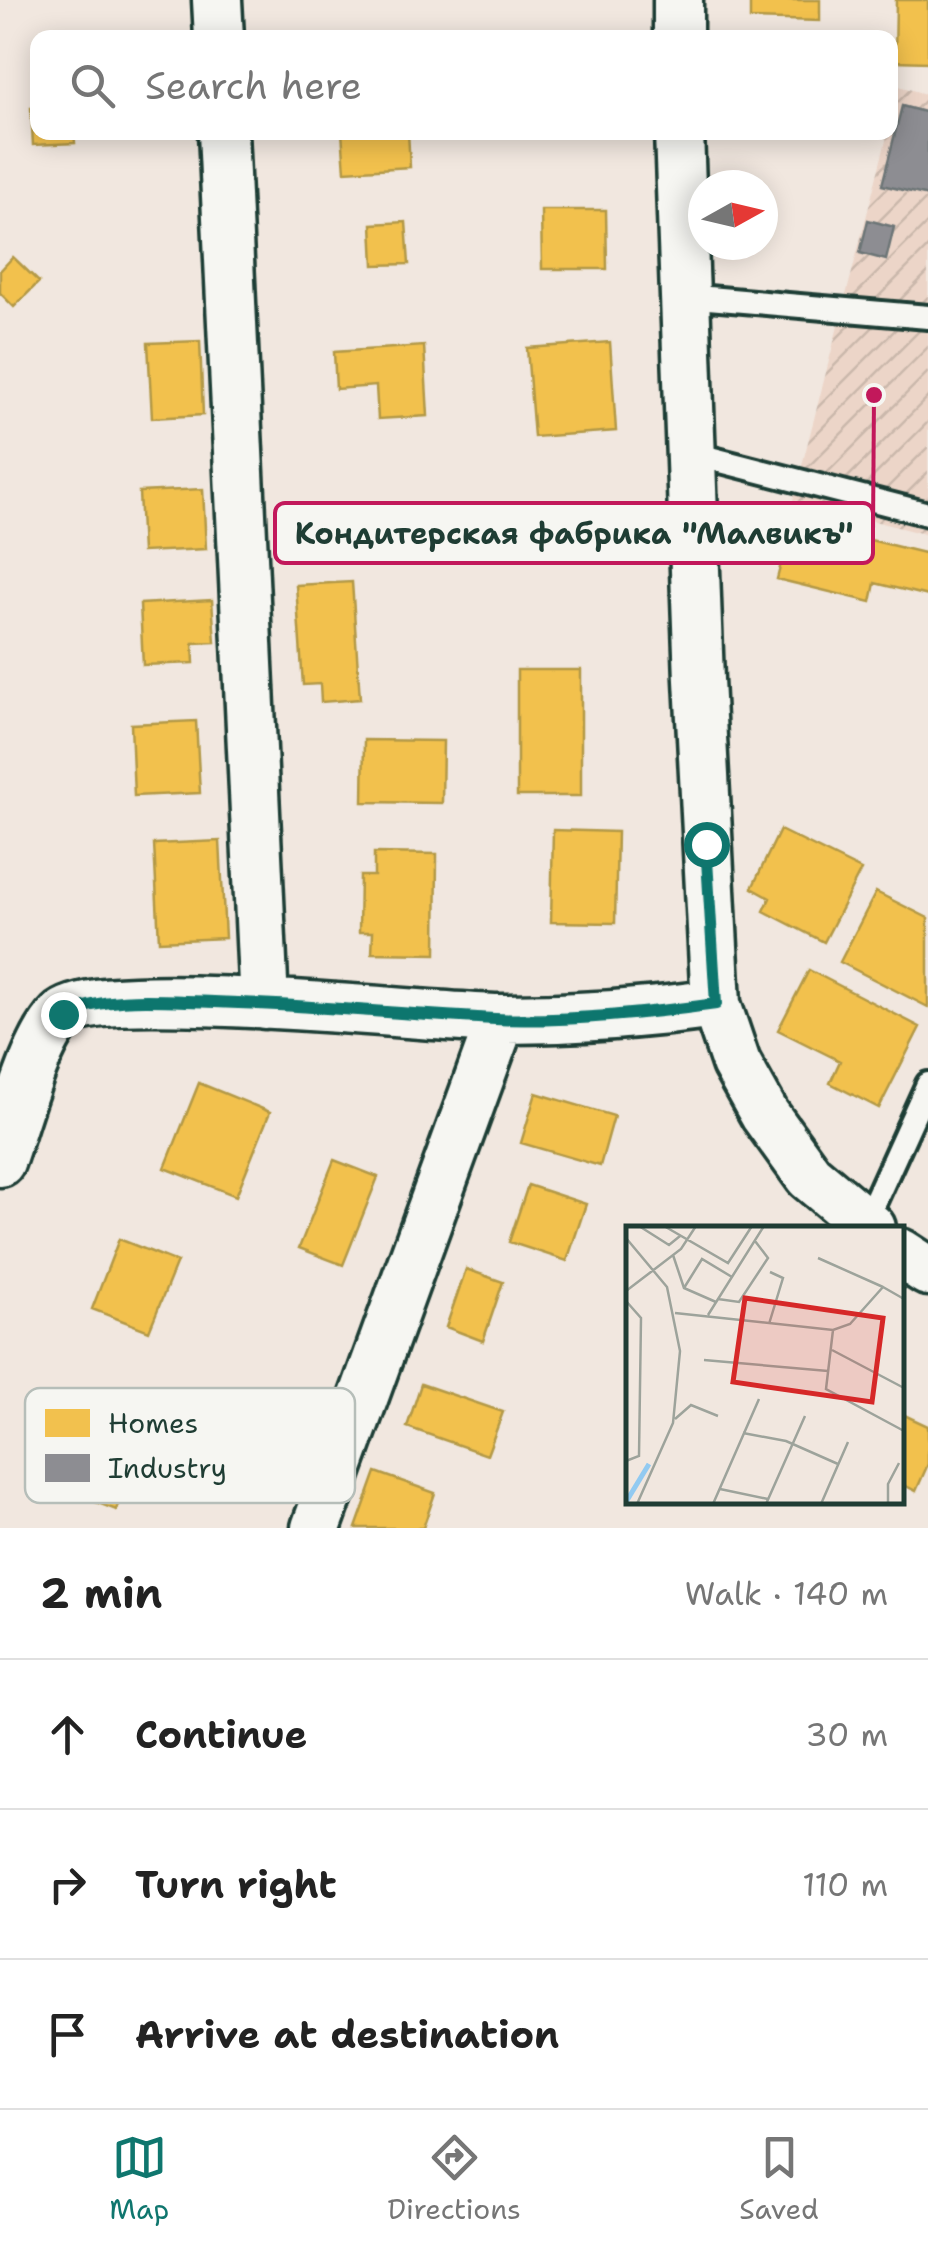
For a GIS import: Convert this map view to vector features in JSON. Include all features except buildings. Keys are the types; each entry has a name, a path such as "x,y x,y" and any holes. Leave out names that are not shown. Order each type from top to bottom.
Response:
{"street":[{"path":"217,0 219,30"},
{"path":"678,0 678,30"},
{"path":"223,140 264,1004"},
{"path":"680,140 706,844 716,1004 736,1063 765,1115 808,1176 868,1226"},
{"path":"0,1162 44,1039 63,1014 86,1004 120,1000 264,1004 501,1019 640,1014 716,1004"},
{"path":"355,1421 501,1019"},
{"path":"903,1252 928,1270"},
{"path":"316,1528 325,1503"}],"lane":[{"path":"685,296 928,317"},
{"path":"690,453 928,514"},
{"path":"882,1226 928,1084"}],"shaded area":[{"path":"899,86 928,95 928,535 793,500 886,140 898,140"}],"place":[{"name":"Кондитерская фабрика \"Малвикъ\"","path":"874,395"}],"route":[{"path":"63,1014 86,1004 120,1000 264,1004 501,1019 640,1014 716,1004 706,844"}]}
